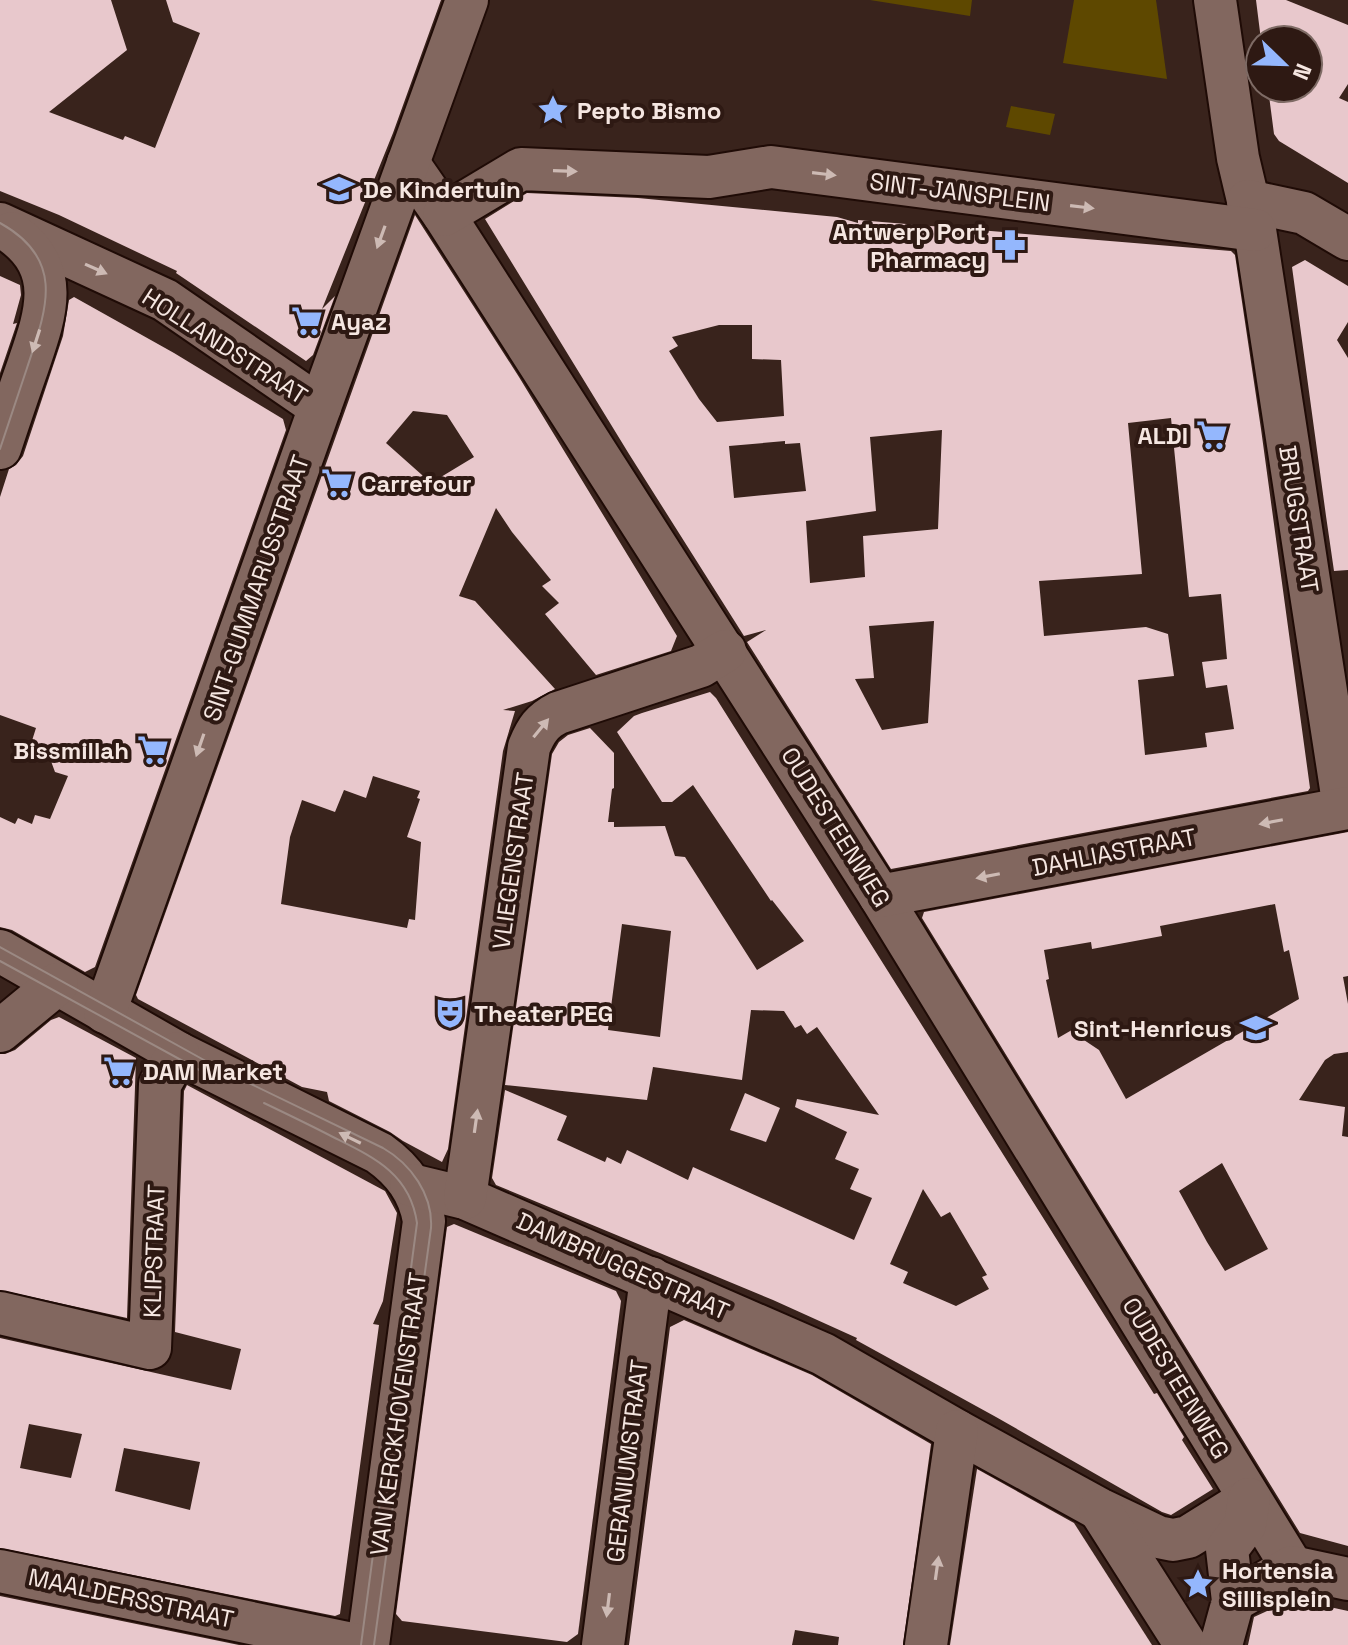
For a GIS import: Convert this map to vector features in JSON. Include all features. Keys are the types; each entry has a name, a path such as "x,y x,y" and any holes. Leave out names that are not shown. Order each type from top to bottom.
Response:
{"street":[{"path":"408,163 467,0"},
{"path":"1215,0 1238,158 1252,216"},
{"name":"OUDESTEENWEG","path":"408,163 880,896 1249,1499"},
{"name":"SINT-GUMMARUSSTRAAT","path":"105,1012 408,163"},
{"name":"SINT-JANSPLEIN","path":"444,215 521,169 709,177 771,167 1252,216 1304,213 1348,239"},
{"name":"BRUGSTRAAT","path":"1252,216 1346,808"},
{"name":"HOLLANDSTRAAT","path":"0,225 165,300 320,407"},
{"name":"HOLLANDSTRAAT","path":"0,225 24,241 33,252 45,282 45,311 0,448"},
{"name":"VLIEGENSTRAAT","path":"465,1198 529,747 535,731 545,720 558,713 701,666 725,651"},
{"name":"DAHLIASTRAAT","path":"880,896 1346,808"},
{"path":"0,951 178,1053 379,1153 401,1171 411,1185"},
{"path":"0,1031 57,984"},
{"name":"KLIPSTRAAT","path":"0,1313 150,1348 160,1084 178,1053"},
{"name":"DAMBRUGGESTRAAT","path":"411,1185 465,1198 823,1354 1099,1509 1158,1537 1173,1540 1188,1537 1249,1499"},
{"name":"VAN KERCKHOVENSTRAAT","path":"368,1645 424,1221 411,1185"},
{"name":"GERANIUMSTRAAT","path":"603,1645 651,1278"},
{"path":"926,1645 957,1431"},
{"path":"1249,1499 1292,1567"},
{"path":"1222,1645 1233,1601 1227,1549 1245,1525 1249,1499"},
{"path":"1099,1509 1186,1645"},
{"path":"1233,1601 1292,1567 1348,1579"},
{"name":"MAALDERSSTRAAT","path":"0,1571 357,1645"}],"shaded area":[{"path":"870,0 972,0 970,16"},
{"path":"1074,0 1156,0 1167,79 1063,63"},
{"path":"1011,106 1055,114 1050,135 1006,127"}],"building":[{"path":"0,0 111,0 127,50 49,112 123,140 125,136 155,148 200,33 173,22 166,0 441,0 393,133 322,309 335,296 313,355 306,361 177,271 59,215 0,191"},
{"path":"1256,0 1286,0 1348,25 1348,84 1339,98 1348,102 1348,183 1279,141 1274,134 1270,104 1324,104 1324,24 1259,24"},
{"path":"527,193 638,198 837,217 858,223 858,220 1231,251 1235,255 1261,429 1308,791 891,869 747,642 766,630 744,636 485,219","holes":["719,325 752,325 752,359 781,360 784,416 717,422 669,351 678,346 672,337","1171,418 1189,597 1221,594 1227,659 1202,662 1206,688 1227,685 1234,729 1205,733 1207,747 1145,755 1138,680 1174,676 1168,634 1146,627 1044,636 1039,581 1142,574 1128,423","942,430 938,529 863,536 865,577 810,583 806,521 876,511 870,437","785,441 785,444 800,443 806,491 734,498 729,446","934,621 928,723 882,730 855,679 874,678 869,626"]},
{"path":"415,215 519,377 677,636 671,651 596,675 545,614 559,603 542,586 551,580 496,508 459,596 475,601 555,689 532,701 503,710 515,711 503,751 448,1149 442,1162 329,1101 327,1092 302,1087 138,999 136,995","holes":["413,411 447,415 474,457 431,483 386,443","373,776 420,791 407,837 421,842 415,920 409,919 407,928 281,904 290,837 302,800 335,812 344,790 366,798"]},
{"path":"1305,260 1348,286 1348,322 1337,340 1348,358 1348,570 1334,571 1326,516 1292,267"},
{"path":"0,276 20,285 21,295 13,324 17,323 0,373"},
{"path":"74,297 283,419 286,430 95,967 85,972 12,930 0,927 0,817 15,824 18,818 32,824 35,815 50,819 68,776 55,772 48,753 30,747 36,728 0,715 0,497 9,469 23,456 63,336 69,300"},
{"path":"710,692 1184,1437 1182,1440 1213,1489 1171,1515 857,1338 496,1185 492,1178 505,1090 567,1116 557,1140 605,1162 607,1157 621,1164 627,1150 688,1180 693,1167 854,1240 872,1198 850,1189 859,1169 835,1159 847,1132 795,1107 797,1099 879,1115 817,1027 807,1034 801,1025 795,1028 784,1011 751,1010 742,1080 653,1067 647,1100 505,1085 552,754 568,735 590,728 614,753 614,788 608,822 614,822 614,827 665,826 675,856 685,857 757,970 804,941 771,901 693,785 672,802 662,802 617,732 634,716","holes":["622,924 671,931 660,1037 608,1030","923,1189 941,1217 950,1212 987,1275 982,1277 989,1289 956,1306 903,1283 908,1272 890,1264"]},
{"path":"1348,832 1348,976 1343,977 1348,1004 1348,1052 1334,1054 1325,1060 1299,1100 1345,1107 1342,1136 1348,1137 1348,1546 1300,1533 922,918 924,912","holes":["1275,904 1284,952 1289,950 1299,999 1126,1099 1099,1050 1084,1040 1077,1027 1058,1038 1046,980 1049,979 1044,950 1091,942 1092,949 1162,936 1160,926","1222,1163 1268,1249 1225,1271 1179,1191"]},
{"path":"59,1017 136,1058 127,1318 0,1290 0,1054 15,1050 51,1020"},
{"path":"187,1085 385,1191 397,1213 383,1301 373,1324 379,1325 340,1614 335,1616 0,1548 0,1338 231,1390 241,1349 175,1332 184,1091","holes":["29,1424 82,1434 71,1478 20,1468","124,1448 200,1462 190,1510 115,1491"]},
{"path":"745,1093 780,1108 766,1142 730,1130"},
{"path":"454,1224 616,1291 621,1301 578,1634 567,1642 402,1621 396,1614 447,1227"},
{"path":"684,1320 812,1375 931,1444 903,1645 838,1645 839,1637 795,1630 792,1645 629,1645 670,1327"},
{"path":"977,1469 1074,1523 1152,1645 950,1645"},
{"path":"0,1596 239,1645 0,1645"},
{"path":"1293,1599 1348,1611 1348,1645 1248,1645 1254,1617"}],"tram line":[{"path":"0,223 21,237 35,253 43,270 46,288 40,326 0,449"},
{"path":"0,947 222,1070 383,1148 403,1163 424,1192 431,1228 374,1645"},
{"path":"0,961 214,1078"},
{"path":"264,1103 362,1152 387,1169 407,1191 417,1223 361,1645"}],"place":[{"name":"Pepto Bismo","path":"553,110"},
{"name":"De Kindertuin","path":"339,189"},
{"name":"Antwerp Port Pharmacy","path":"1010,245"},
{"name":"Ayaz","path":"307,321"},
{"name":"ALDI","path":"1212,435"},
{"name":"Carrefour","path":"337,483"},
{"name":"Bissmillah","path":"153,750"},
{"name":"Theater PEG","path":"450,1013"},
{"name":"Sint-Henricus","path":"1256,1028"},
{"name":"DAM Market","path":"119,1071"},
{"name":"Hortensia Sillisplein","path":"1198,1584"}]}
